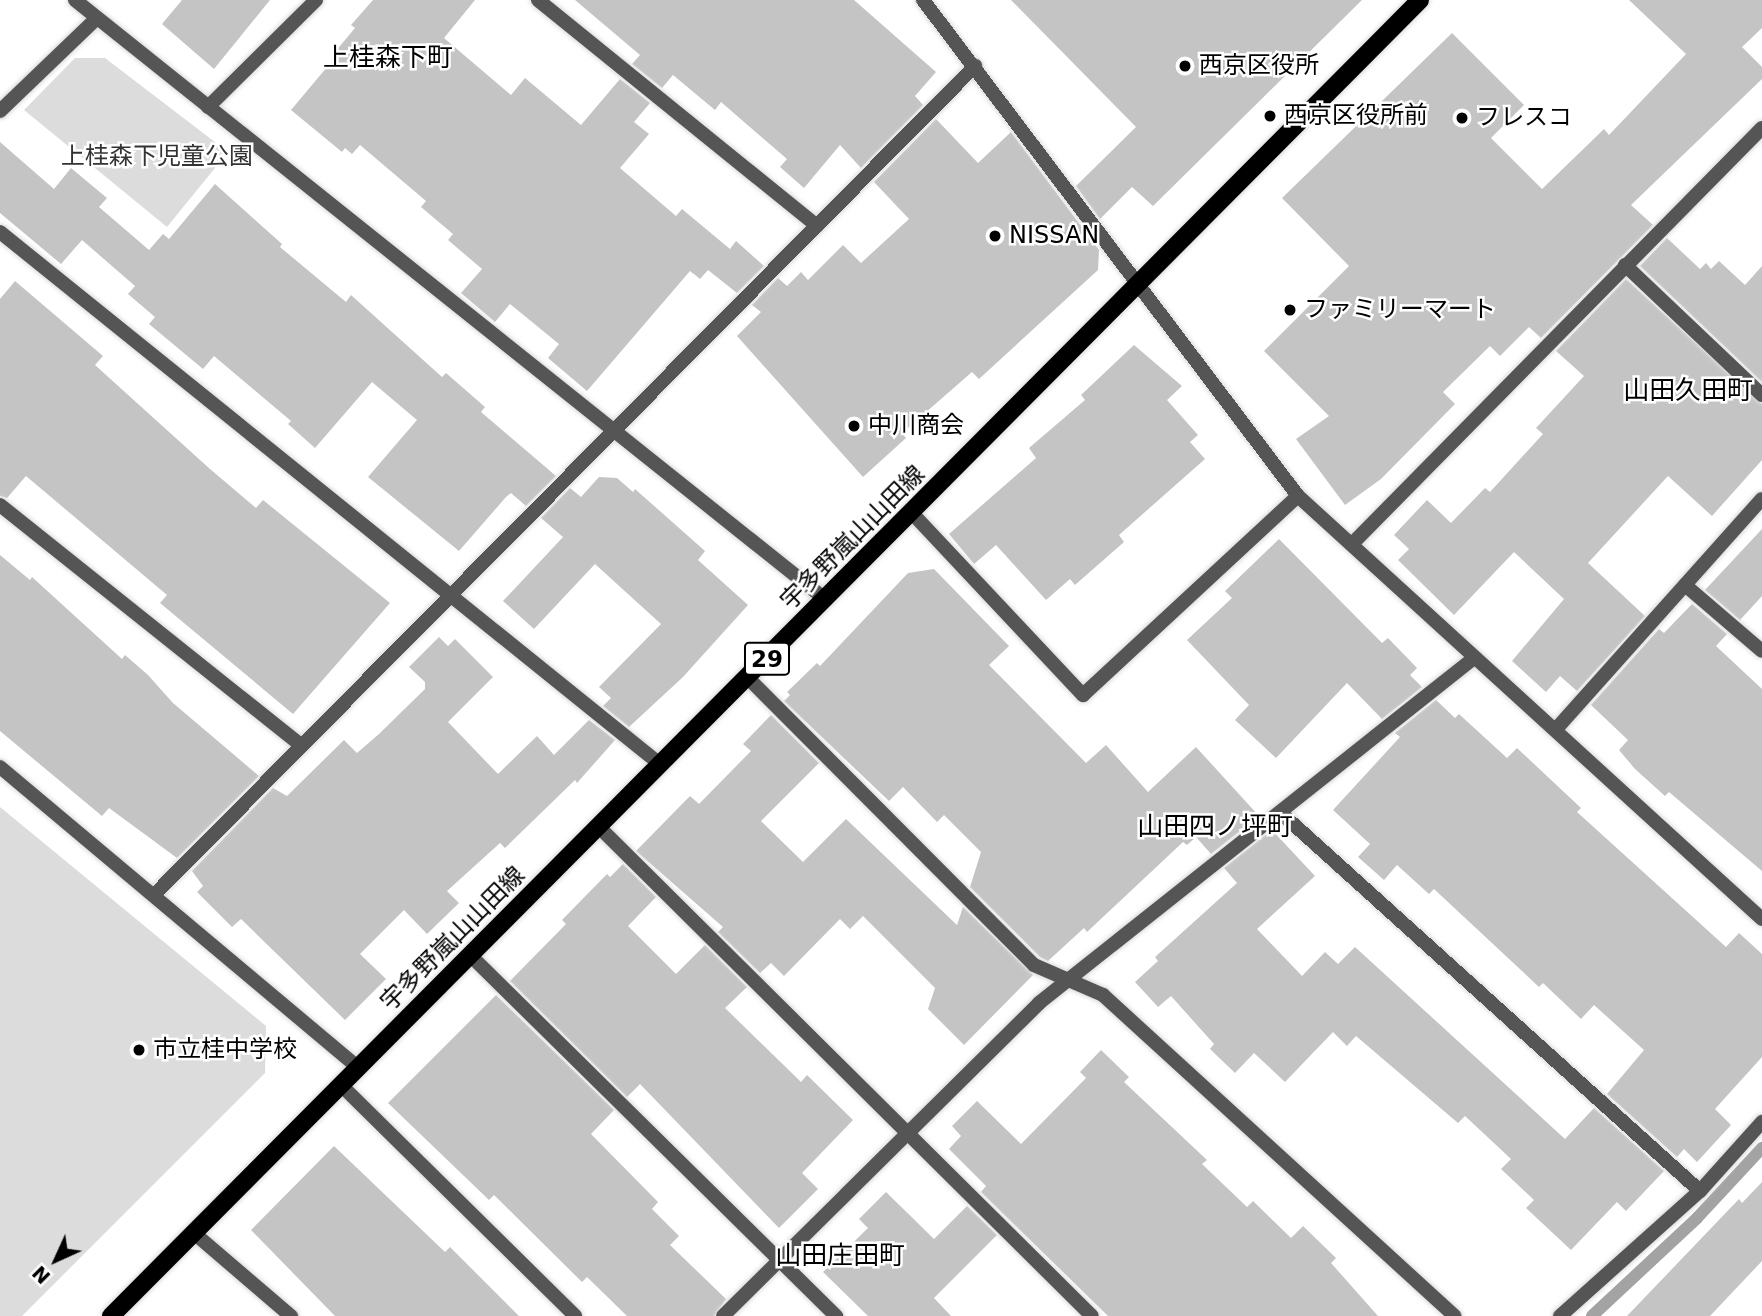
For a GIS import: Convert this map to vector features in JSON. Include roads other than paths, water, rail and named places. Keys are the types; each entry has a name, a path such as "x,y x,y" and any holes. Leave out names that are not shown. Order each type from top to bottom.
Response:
{"main road":[{"name":"宇多野嵐山山田線","path":"111,1316 1141,285 1420,0"}],"street":[{"path":"75,0 826,600"},
{"path":"208,107 316,0"},
{"path":"538,0 817,226"},
{"path":"923,0 1298,496 1474,658 1557,728 1762,919"},
{"path":"0,111 97,18"},
{"path":"154,895 975,66"},
{"path":"1352,544 1762,128"},
{"path":"0,232 661,765"},
{"path":"1625,265 1762,395"},
{"path":"912,513 1083,695 1298,496"},
{"path":"1557,728 1762,499"},
{"path":"0,505 302,746"},
{"path":"1685,584 1762,651"},
{"path":"723,1316 1039,1003 1474,658"},
{"path":"748,678 1034,965 1102,995 1454,1316"},
{"path":"0,767 359,1068"},
{"path":"1281,813 1700,1191"},
{"path":"599,827 1092,1316"},
{"path":"471,956 836,1316"},
{"path":"341,1085 575,1316"},
{"path":"1560,1316 1700,1191 1762,1122"},
{"path":"194,1233 291,1316"}],"waterway":[{"path":"1592,1316 1697,1218 1762,1148"}],"place":[{"name":"西京区役所","path":"1185,66"},
{"name":"西京区役所前","path":"1270,116"},
{"name":"フレスコ","path":"1462,118"},
{"name":"NISSAN","path":"995,236"},
{"name":"ファミリーマート","path":"1290,310"},
{"name":"中川商会","path":"854,426"},
{"name":"市立桂中学校","path":"139,1050"}],"district":[{"name":"上桂森下町","path":"388,58"},
{"name":"山田久田町","path":"1688,391"},
{"name":"山田四ノ坪町","path":"1215,827"},
{"name":"山田庄田町","path":"840,1256"}],"park label":[{"name":"上桂森下児童公園","path":"157,157"}]}
